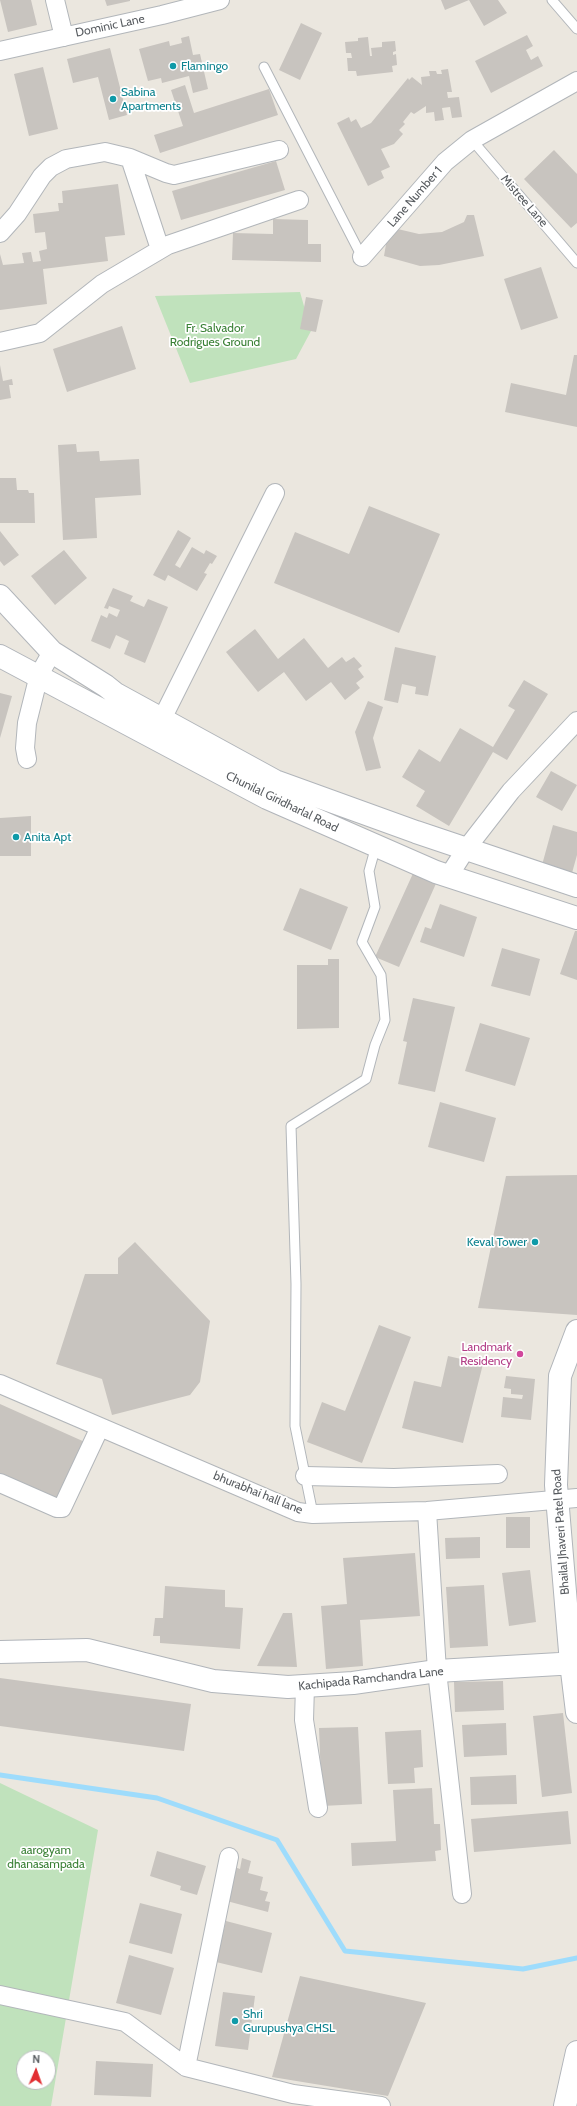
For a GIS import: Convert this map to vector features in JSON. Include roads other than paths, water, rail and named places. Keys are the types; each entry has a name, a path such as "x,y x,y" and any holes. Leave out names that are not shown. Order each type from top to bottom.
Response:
{"main road":[{"name":"Chunilal Giridharlal Road","path":"0,596 52,652 116,694 275,781 466,849 577,886"},
{"name":"Chunilal Giridharlal Road","path":"0,656 267,798 448,876 577,918"},
{"name":"Bhailal Jhaveri Patel Road","path":"577,1331 560,1376 577,1712"},
{"name":"Kachipada Ramchandra Lane","path":"0,1652 87,1650 213,1681 288,1687 353,1683 437,1671 574,1663"},
{"path":"565,2106 577,2052"}],"street":[{"path":"55,0 64,37"},
{"name":"Dominic Lane","path":"0,51 220,0"},
{"name":"Lane Number 1","path":"362,257 445,162 472,140 577,81"},
{"path":"0,233 16,214 42,176 52,167 66,159 105,152 130,158 174,175 279,150"},
{"path":"130,158 160,249"},
{"path":"0,342 40,333 102,284 168,245 299,200"},
{"path":"162,719 275,493"},
{"path":"27,759 25,748 27,723 39,676 52,652"},
{"path":"448,876 466,849 511,791 577,721"},
{"name":"bhurabhai hall lane","path":"0,1384 298,1512 313,1514 427,1511 567,1498"},
{"path":"0,1483 57,1508 62,1508 100,1427"},
{"path":"305,1476 394,1478 498,1474"},
{"path":"427,1511 437,1671 462,1894"},
{"path":"305,1686 304,1720 318,1808"},
{"path":"186,2067 229,1857"},
{"path":"0,1995 125,2022 186,2067 292,2100 381,2106"}],"lane":[{"path":"552,0 577,29"},
{"path":"264,67 362,257"},
{"name":"Mistree Lane","path":"472,140 577,263"},
{"path":"313,1514 295,1426 296,1284 291,1126 366,1079 375,1045 385,1020 381,976 362,942 374,907 369,871 376,846"}],"waterway":[{"path":"0,1775 157,1798 277,1840 345,1951 523,1969 577,1958"}],"place":[{"name":"Flamingo","path":"173,66"},
{"name":"Sabina Apartments","path":"113,99"},
{"name":"Anita Apt","path":"16,837"},
{"name":"Keval Tower","path":"535,1242"},
{"name":"Landmark Residency","path":"520,1354"},
{"name":"Shri Gurupushya CHSL","path":"235,2021"}],"park label":[{"name":"Fr. Salvador Rodrigues Ground","path":"215,335"},
{"name":"aarogyam dhanasampada","path":"46,1857"}]}
